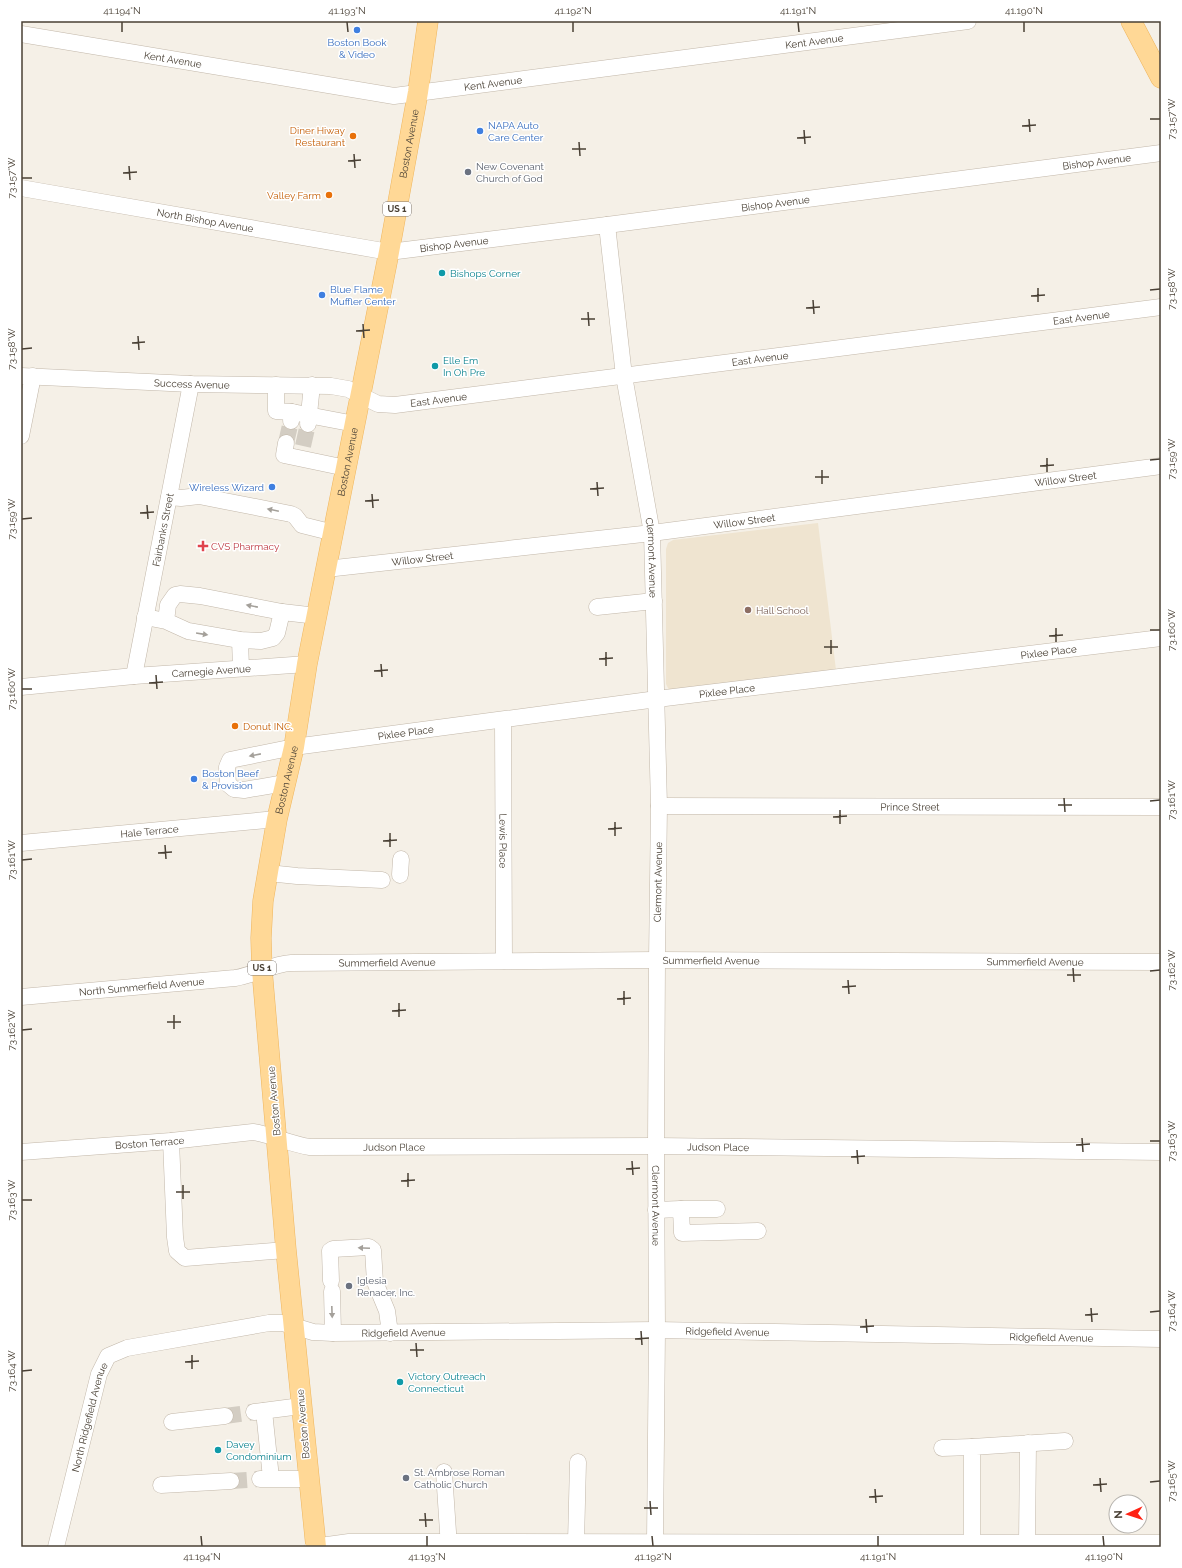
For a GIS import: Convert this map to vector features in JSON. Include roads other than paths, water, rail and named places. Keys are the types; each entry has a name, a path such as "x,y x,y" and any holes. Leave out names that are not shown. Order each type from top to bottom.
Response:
{"main road":[{"name":"Boston Avenue","path":"316,1547 286,1250 262,970 261,938 263,901 277,819 294,747 307,664 389,252 418,92 428,21"},
{"path":"1131,21 1161,78"}],"street":[{"name":"Kent Avenue","path":"21,34 389,96 968,21"},
{"name":"Bishop Avenue","path":"389,252 1161,153"},
{"name":"North Bishop Avenue","path":"21,188 389,252"},
{"name":"Clermont Avenue","path":"607,225 624,376 652,534 659,806 656,1146 657,1330 647,1544"},
{"name":"East Avenue","path":"360,396 378,404 395,405 1161,308"},
{"name":"Success Avenue","path":"27,376 191,384 312,385 340,387 348,389 360,396"},
{"path":"21,436 27,376"},
{"name":"Fairbanks Street","path":"134,676 191,384"},
{"path":"276,385 276,411 291,417 308,420 355,424"},
{"path":"308,420 312,385"},
{"path":"286,443 284,455 301,452 346,468"},
{"name":"Willow Street","path":"326,569 652,534 1161,466"},
{"path":"169,497 181,498 199,496 291,514 295,516 302,525 334,533"},
{"path":"166,621 168,605 175,595 180,594 200,596 282,612 317,616"},
{"path":"597,607 654,601"},
{"path":"146,617 166,621 188,631 240,640 261,641 273,638 277,633 282,612"},
{"name":"Pixlee Place","path":"285,783 244,790 234,789 228,784 227,767 230,760 294,747 657,699 1161,638"},
{"path":"240,640 241,668"},
{"name":"Carnegie Avenue","path":"21,687 134,676 307,664"},
{"name":"Lewis Place","path":"503,720 504,961"},
{"name":"Prince Street","path":"659,806 1161,807"},
{"name":"Hale Terrace","path":"21,843 277,819"},
{"path":"268,873 297,876 382,880"},
{"name":"Summerfield Avenue","path":"262,970 280,964 290,963 504,961 657,960 1161,962"},
{"name":"North Summerfield Avenue","path":"21,997 235,978 262,970"},
{"name":"Boston Terrace","path":"21,1152 171,1141 253,1132 277,1137"},
{"name":"Judson Place","path":"277,1137 298,1145 310,1147 656,1146 1161,1152"},
{"path":"171,1141 175,1237 177,1251 181,1255 185,1258 286,1250"},
{"path":"681,1209 682,1233 758,1231"},
{"path":"656,1210 718,1209"},
{"path":"333,1333 330,1251 333,1249 369,1247 373,1250 375,1282 387,1311 390,1332"},
{"name":"North Ridgefield Avenue","path":"56,1547 99,1374 108,1356 127,1348 269,1323 283,1323 294,1326"},
{"name":"Ridgefield Avenue","path":"294,1326 313,1332 333,1333 657,1330 1161,1339"},
{"path":"301,1406 259,1412 265,1478 308,1478"},
{"path":"172,1422 225,1416"},
{"path":"942,1448 1065,1441"},
{"path":"1027,1543 1028,1443"},
{"path":"972,1447 972,1543"},
{"path":"570,1544 578,1462"},
{"path":"444,1472 449,1544"},
{"path":"161,1485 231,1481"},
{"path":"313,1547 349,1542 449,1544 766,1545 1161,1543"}],"tunnel":[{"path":"286,443 291,421"},
{"path":"303,446 308,424"},
{"path":"225,1416 254,1412"},
{"path":"231,1481 260,1479"}],"place":[{"name":"Boston Book & Video","path":"357,30"},
{"name":"NAPA Auto Care Center","path":"480,131"},
{"name":"Diner Hiway Restaurant","path":"353,136"},
{"name":"New Covenant Church of God","path":"468,172"},
{"name":"Valley Farm","path":"329,195"},
{"name":"Bishops Corner","path":"442,273"},
{"name":"Blue Flame Muffler Center","path":"322,295"},
{"name":"Elle Em In Oh Pre","path":"435,366"},
{"name":"Wireless Wizard","path":"272,487"},
{"name":"CVS Pharmacy","path":"203,546"},
{"name":"Hall School","path":"748,610"},
{"name":"Donut INC.","path":"235,726"},
{"name":"Boston Beef & Provision","path":"194,779"},
{"name":"Iglesia Renacer, Inc.","path":"349,1286"},
{"name":"Victory Outreach Connecticut","path":"400,1382"},
{"name":"Davey Condominium","path":"218,1450"},
{"name":"St. Ambrose Roman Catholic Church","path":"406,1478"}]}
